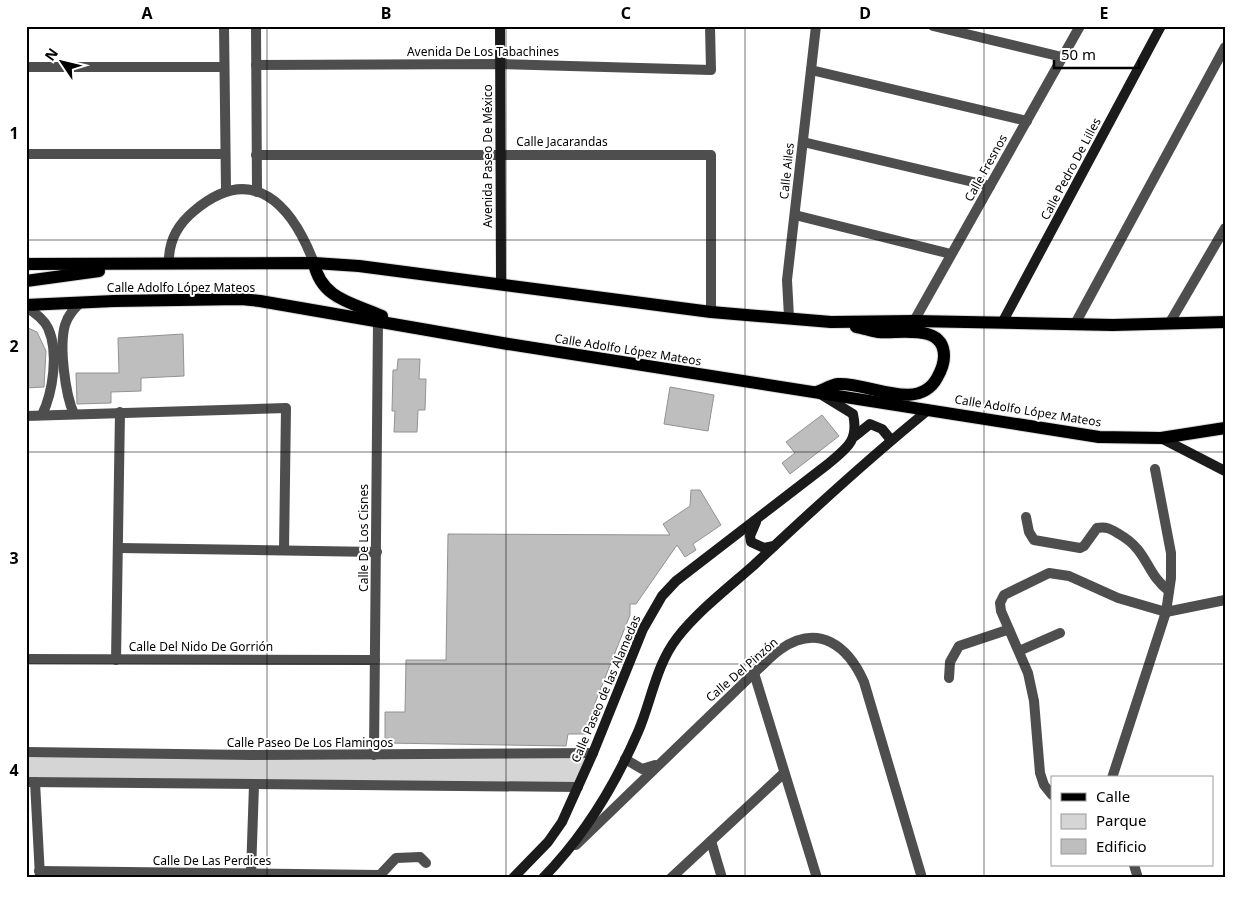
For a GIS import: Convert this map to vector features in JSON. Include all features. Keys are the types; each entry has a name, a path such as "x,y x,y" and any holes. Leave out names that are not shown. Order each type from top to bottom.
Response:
{"main road":[{"name":"Calle Adolfo López Mateos","path":"26,264 134,266 314,263 359,266 711,312 790,317 832,322 1169,324 1225,322"},
{"path":"314,263 320,282 334,295 400,324"},
{"path":"28,281 134,266"},
{"name":"Calle Adolfo López Mateos","path":"26,306 81,302 241,299 400,324 508,344 1099,437 1161,438 1225,428"},
{"path":"817,392 838,384 913,395 934,384 942,369 944,356 941,342 925,333 878,332 832,322"}],"street":[{"path":"224,26 226,190"},
{"path":"256,26 256,192"},
{"name":"Avenida Paseo De México","path":"500,26 501,285"},
{"name":"Avenida De Los Tabachines","path":"256,65 500,64 711,70 710,26"},
{"name":"Calle Ailes","path":"790,317 787,280 796,215 816,26"},
{"path":"933,26 1062,58"},
{"name":"Calle Fresnos","path":"914,321 1080,26"},
{"name":"Calle Pedro De Lilles","path":"1002,323 1161,26"},
{"path":"1075,324 1225,47"},
{"path":"26,67 224,67"},
{"path":"811,70 1027,121"},
{"path":"803,142 990,186"},
{"path":"26,154 225,154"},
{"name":"Calle Jacarandas","path":"256,155 711,155 711,312"},
{"path":"169,264 168,247 176,232 190,214 207,200 226,190 241,188 256,192 279,204 290,215 306,240 314,263"},
{"path":"796,215 951,254"},
{"path":"1169,324 1225,228"},
{"path":"74,414 65,386 65,326 70,313 81,302"},
{"path":"26,306 48,326 52,340 53,384 42,415"},
{"name":"Calle De Los Cisnes","path":"374,756 378,321"},
{"path":"48,326 65,326"},
{"path":"817,392 853,414 855,436"},
{"path":"26,416 286,408 284,550"},
{"path":"543,878 559,861 595,811 624,759 644,718 659,672 676,639 774,546 891,440 927,411"},
{"path":"116,660 120,412"},
{"path":"855,436 870,424 882,429 891,440"},
{"name":"Calle Paseo de las Alamedas","path":"513,878 548,842 562,822 593,753 643,629 662,596 676,581 845,450 855,436"},
{"path":"1161,438 1225,471"},
{"path":"1113,776 1166,612 1169,591 1171,553 1155,469"},
{"path":"1026,516 1029,532 1034,540 1075,548 1084,546 1097,528 1109,528 1137,546 1145,557 1154,576 1169,591"},
{"path":"758,519 752,529 751,542 764,548 774,546"},
{"path":"119,548 377,552"},
{"path":"1051,794 1044,785 1040,772 1032,686 1019,651 1000,611 1000,603 1004,595 1049,573 1059,572 1130,602 1166,612 1225,600"},
{"path":"949,678 950,662 954,653 967,642 1008,630"},
{"path":"1019,651 1060,633"},
{"name":"Calle Del Pinzón","path":"559,861 781,649 797,641 811,638 829,640 844,650 856,665 864,682 922,878"},
{"name":"Calle Del Nido De Gorrión","path":"26,659 375,660"},
{"path":"754,673 817,878"},
{"name":"Calle Paseo De Los Flamingos","path":"26,752 374,756 593,753"},
{"path":"624,759 642,770 661,762"},
{"path":"671,878 784,772"},
{"path":"40,874 31,782 578,787"},
{"path":"251,873 254,785"},
{"path":"711,840 722,878"},
{"path":"379,877 396,858 420,857 426,863"},
{"path":"1134,866 1138,878"},
{"name":"Calle De Las Perdices","path":"40,874 183,875 251,873 379,877"}],"green space":[{"path":"26,752 593,753 578,787 26,780"}],"building":[{"path":"26,327 37,332 46,351 44,387 26,388"},
{"path":"183,334 184,376 141,378 141,391 111,392 111,403 77,404 76,373 119,373 118,338"},
{"path":"398,359 420,359 419,379 426,379 425,410 418,410 417,432 394,432 395,411 392,411 393,370 397,370"},
{"path":"670,387 714,395 708,431 664,424"},
{"path":"822,415 839,436 790,474 782,463 795,453 786,442"},
{"path":"691,490 700,490 721,525 693,544 696,550 685,557 677,545 636,604 630,604 630,615 595,703 590,734 568,734 566,746 385,743 385,712 405,712 406,660 446,660 448,534 670,535 663,524 690,506"}]}
